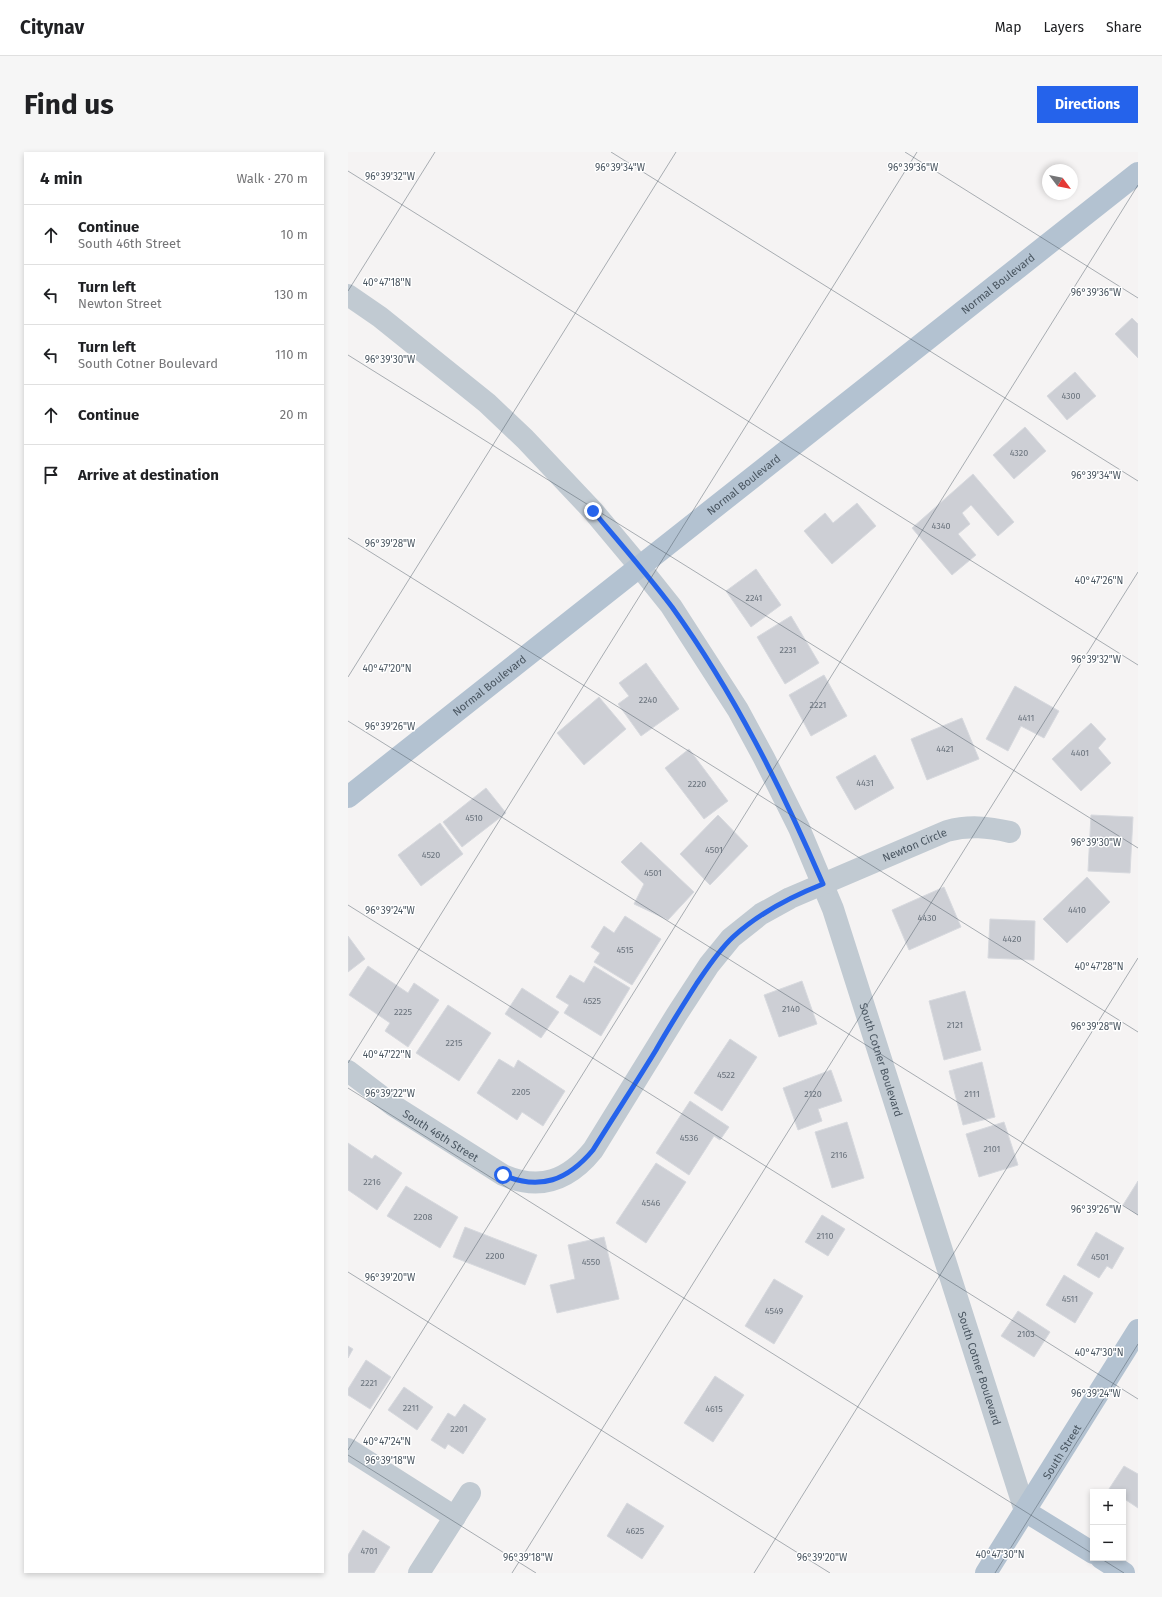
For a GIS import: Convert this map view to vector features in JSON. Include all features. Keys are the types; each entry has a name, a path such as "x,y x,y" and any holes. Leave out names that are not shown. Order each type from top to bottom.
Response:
{"main road":[{"name":"Normal Boulevard","path":"348,797 1138,172"},
{"name":"South Street","path":"986,1573 1138,1330"},
{"path":"1025,1510 1090,1551"},
{"path":"1105,1561 1124,1573"}],"street":[{"name":"South Cotner Boulevard","path":"348,295 380,317 487,403 525,439 593,511 672,608 738,710 778,785 823,884 847,949 1025,1510"},
{"name":"Newton Circle","path":"540,1183 569,1173 586,1159 709,965 731,938 746,926 774,906 790,898 947,831 968,827 988,827 1010,832"},
{"name":"South 46th Street","path":"348,1071 394,1106 489,1167 503,1175 522,1182 540,1183"},
{"path":"348,1449 455,1517"},
{"path":"419,1573 470,1493"}],"building":[{"path":"1132,318 1138,324 1138,358 1115,334"},
{"path":"1075,372 1096,396 1067,420 1047,396"},
{"path":"1025,427 1046,451 1014,479 993,455"},
{"path":"973,474 1014,522 998,536 971,505 962,513 970,524 958,534 976,555 952,575 912,528"},
{"path":"857,503 876,526 832,564 804,531 825,513 833,523"},
{"path":"756,569 781,605 751,627 726,591"},
{"path":"791,616 819,663 785,684 757,637"},
{"path":"646,663 679,709 641,736 618,704 629,696 619,683"},
{"path":"824,675 847,716 811,736 789,695"},
{"path":"1015,686 1059,711 1044,738 1021,726 1008,751 986,739"},
{"path":"599,697 626,729 584,765 557,733"},
{"path":"962,718 979,759 927,780 911,739"},
{"path":"1091,723 1106,739 1098,748 1111,763 1081,791 1052,759"},
{"path":"689,749 728,801 704,819 665,768"},
{"path":"875,755 894,788 855,810 836,777"},
{"path":"486,788 506,813 462,847 443,822"},
{"path":"718,815 748,846 710,885 680,854"},
{"path":"1091,815 1133,817 1130,873 1088,871"},
{"path":"440,823 463,854 421,886 398,855"},
{"path":"641,842 694,892 668,920 634,904 644,884 621,862"},
{"path":"1087,877 1110,902 1067,943 1043,919"},
{"path":"944,887 961,927 909,950 892,910"},
{"path":"625,916 661,939 632,985 594,962 600,953 591,947 604,926 614,933"},
{"path":"990,919 1035,921 1034,960 988,958"},
{"path":"348,936 365,959 348,972"},
{"path":"368,966 408,993 414,983 439,1000 408,1047 385,1031 390,1023 349,995"},
{"path":"594,966 630,988 601,1036 564,1013 569,1005 556,997 570,975 584,983"},
{"path":"802,981 817,1024 779,1037 764,995"},
{"path":"522,988 559,1012 541,1038 505,1014"},
{"path":"965,991 981,1050 944,1060 929,1001"},
{"path":"448,1005 491,1033 459,1081 416,1053"},
{"path":"730,1039 757,1057 722,1111 694,1093"},
{"path":"499,1059 514,1068 518,1060 565,1091 543,1126 522,1112 517,1120 477,1093"},
{"path":"982,1062 995,1117 963,1125 949,1071"},
{"path":"831,1070 842,1101 818,1109 822,1121 798,1130 783,1088"},
{"path":"690,1101 729,1127 720,1140 714,1136 689,1175 656,1153"},
{"path":"847,1122 864,1178 832,1188 815,1132"},
{"path":"1004,1122 1018,1165 979,1177 966,1134"},
{"path":"348,1143 372,1159 375,1155 402,1173 377,1210 348,1190"},
{"path":"656,1163 686,1182 646,1243 616,1223"},
{"path":"1138,1181 1138,1215 1123,1205"},
{"path":"406,1186 458,1217 440,1248 387,1216"},
{"path":"822,1215 845,1229 828,1256 805,1242"},
{"path":"465,1227 537,1255 525,1285 453,1257"},
{"path":"1096,1232 1124,1248 1112,1269 1107,1266 1099,1278 1077,1265"},
{"path":"604,1237 619,1299 557,1313 550,1285 575,1279 568,1245"},
{"path":"1064,1275 1093,1293 1075,1323 1046,1305"},
{"path":"774,1279 803,1296 774,1344 745,1326"},
{"path":"1018,1311 1050,1332 1034,1357 1001,1336"},
{"path":"348,1346 353,1349 348,1358"},
{"path":"366,1360 391,1377 370,1409 348,1395 348,1389"},
{"path":"715,1376 744,1395 713,1442 684,1423"},
{"path":"404,1387 433,1407 417,1430 388,1410"},
{"path":"464,1404 486,1419 463,1454 448,1444 445,1449 431,1440 448,1413 455,1417"},
{"path":"1124,1466 1138,1474 1138,1508 1126,1500 1126,1489 1109,1489"},
{"path":"627,1503 664,1526 642,1559 607,1536"},
{"path":"363,1530 390,1547 374,1573 348,1573 348,1555"}],"route":[{"path":"503,1175 522,1182 540,1183 569,1173 586,1159 709,965 731,938 761,914 774,906 823,884 799,828 773,774 738,710 670,606 593,511"}]}
